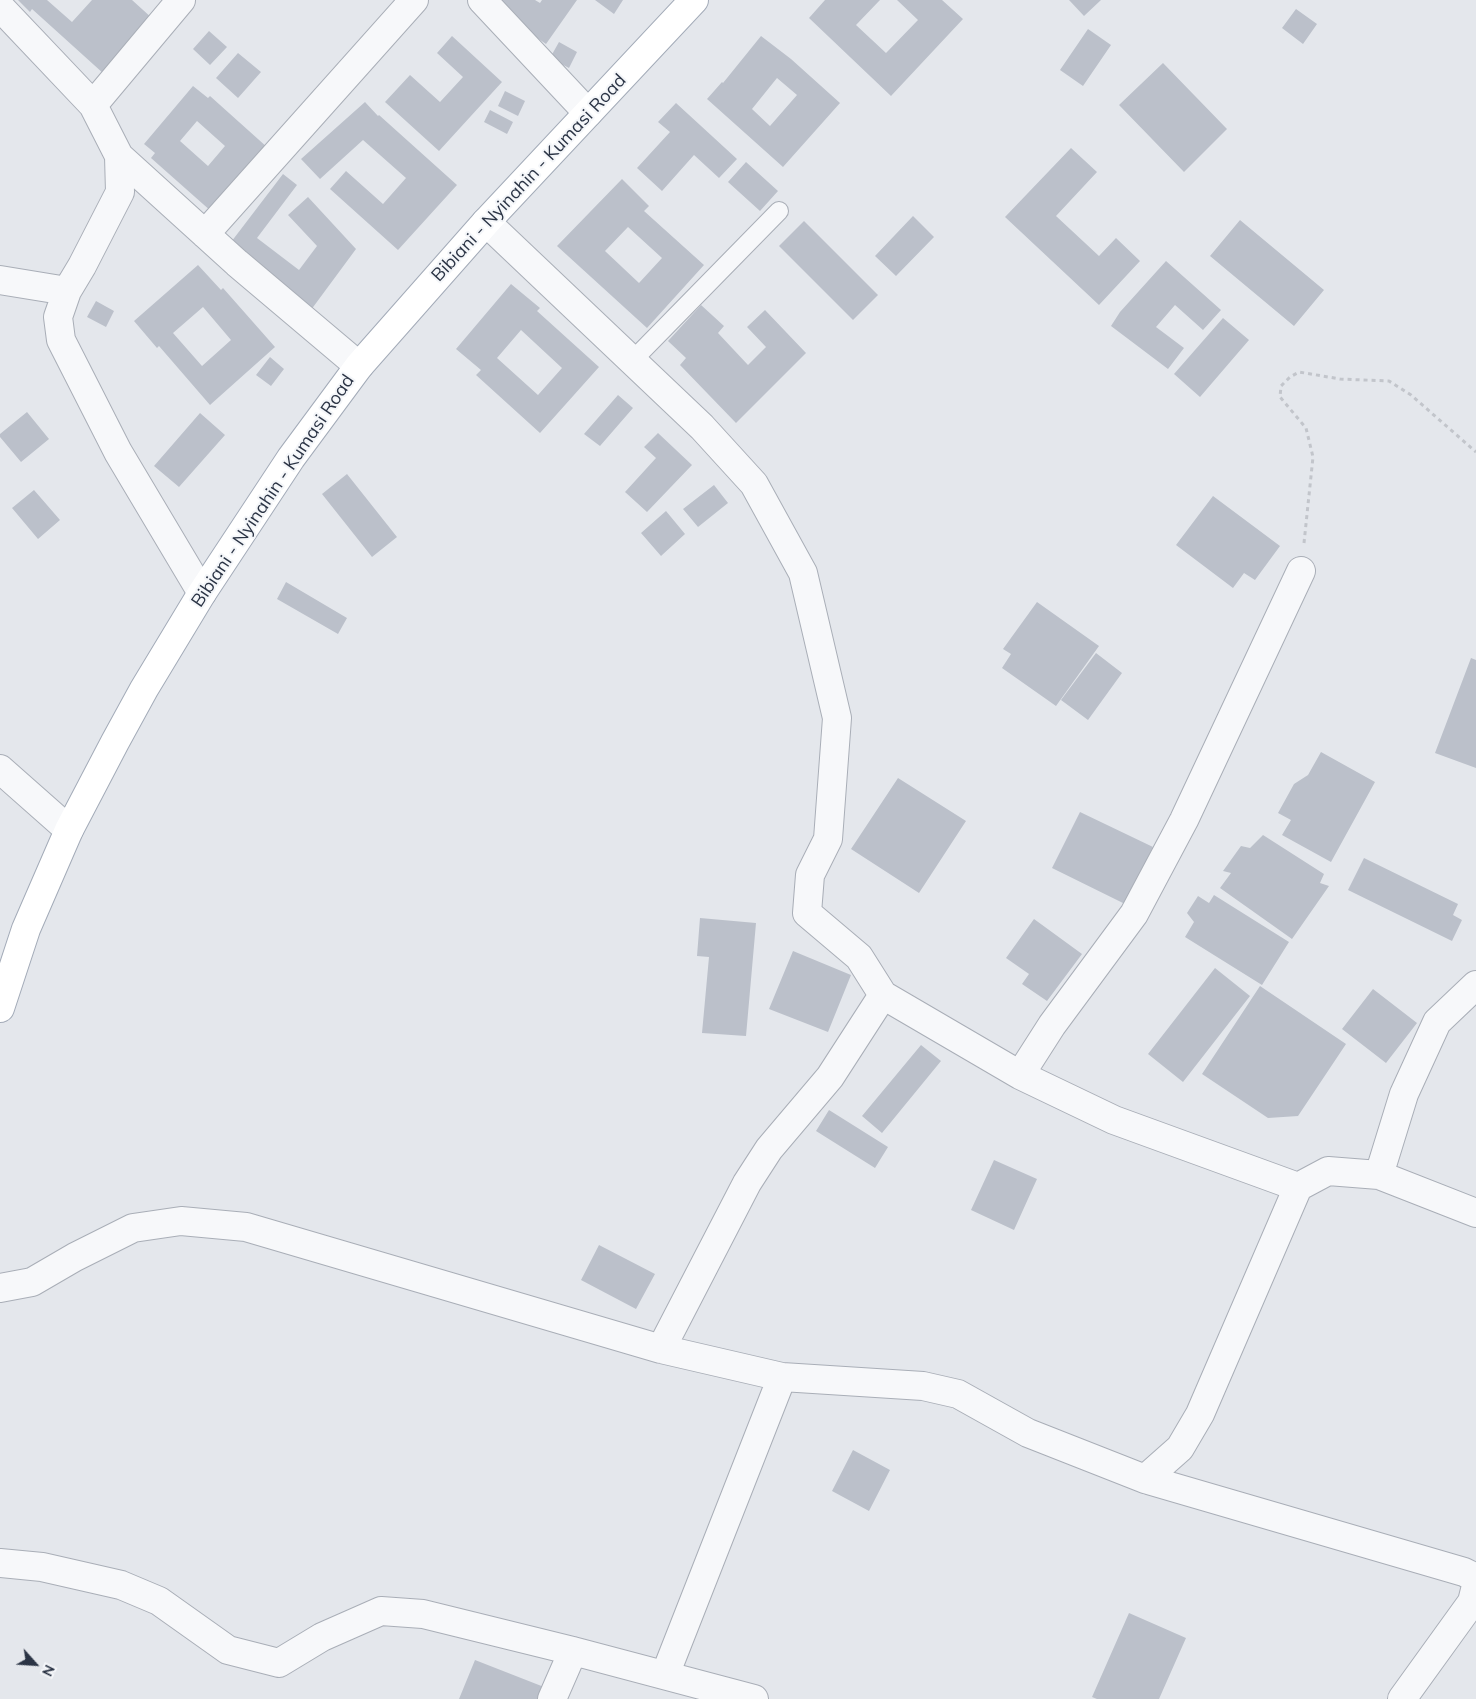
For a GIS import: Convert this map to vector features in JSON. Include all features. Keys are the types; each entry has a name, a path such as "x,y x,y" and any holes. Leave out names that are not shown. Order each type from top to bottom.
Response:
{"main road":[{"name":"Bibiani - Nyinahin - Kumasi Road","path":"0,1008 26,929 69,830 144,689 202,593 291,458 359,366 486,222 694,0"}],"street":[{"path":"93,105 181,0"},
{"path":"205,234 414,0"},
{"path":"482,0 588,113"},
{"path":"0,7 93,105 119,156 237,264 359,366"},
{"path":"119,156 120,192 82,266 67,290 58,318 61,340 118,452 202,593"},
{"path":"486,222 702,427 754,484 803,573 837,718 828,839 810,875 807,913 858,957 883,995 1020,1075 1114,1120 1298,1187"},
{"path":"0,280 67,290"},
{"path":"1020,1075 1052,1025 1134,914 1184,820 1301,571"},
{"path":"0,769 69,830"},
{"path":"1379,1175 1404,1094 1437,1022 1476,984"},
{"path":"661,1349 747,1183 769,1149 830,1077 883,995"},
{"path":"1145,1479 1180,1448 1200,1414 1298,1187 1328,1171 1379,1175 1476,1213"},
{"path":"0,1288 32,1282 75,1257 133,1228 181,1221 246,1227 661,1349 782,1376 924,1386 958,1394 1028,1433 1145,1479 1464,1572 1476,1578"},
{"path":"665,1675 782,1376"},
{"path":"0,1564 42,1567 121,1585 159,1601 228,1650 279,1663 322,1637 381,1611 424,1614 754,1699"},
{"path":"1402,1699 1472,1602 1476,1586"},
{"path":"552,1699 573,1651"}],"lane":[{"path":"632,361 779,211"}],"path":[{"path":"1301,571 1313,457 1306,428 1280,397 1281,386 1290,377 1299,372 1340,379 1389,381 1411,395 1476,452"}],"building":[{"path":"18,0 47,0 72,22 92,0 132,0 153,19 104,74 32,9 30,12"},
{"path":"499,0 535,0 540,3 542,0 577,0 546,44 493,7"},
{"path":"595,0 623,0 614,14"},
{"path":"825,0 880,0 856,25 886,53 918,20 897,0 942,0 963,19 891,96 809,18"},
{"path":"1069,0 1101,0 1084,16"},
{"path":"1296,9 1317,24 1303,44 1282,28"},
{"path":"1088,29 1111,45 1083,86 1060,70"},
{"path":"209,31 227,47 210,65 193,49"},
{"path":"452,36 502,82 439,151 385,102 410,75 440,102 463,77 437,53"},
{"path":"761,36 791,59 840,103 783,167 707,99 723,83","holes":["777,78 797,95 770,126 752,109"]},
{"path":"559,42 577,52 569,68 550,58"},
{"path":"238,53 261,72 238,98 216,78"},
{"path":"1163,63 1227,129 1184,172 1119,105"},
{"path":"193,86 208,98 210,96 268,148 212,212 151,158 155,153 144,144","holes":["197,121 225,146 208,166 180,141"]},
{"path":"505,91 525,101 518,116 498,106"},
{"path":"365,102 378,116 457,185 398,250 330,189 346,171 383,204 406,178 363,140 320,179 301,159"},
{"path":"676,103 737,159 719,178 694,155 662,191 637,168 670,132 658,122"},
{"path":"490,110 513,122 507,134 484,122"},
{"path":"1071,148 1097,172 1056,216 1099,256 1116,238 1140,261 1099,305 1005,217"},
{"path":"746,162 778,191 760,211 728,182"},
{"path":"283,174 297,185 257,238 299,270 317,246 288,215 308,197 356,249 308,314 225,250"},
{"path":"622,179 649,206 644,211 704,265 647,328 557,246","holes":["628,227 662,258 639,283 605,251"]},
{"path":"913,216 934,237 896,276 875,256"},
{"path":"1240,220 1324,290 1294,326 1210,256"},
{"path":"804,221 878,295 853,320 779,246"},
{"path":"1166,261 1221,310 1203,330 1175,305 1156,327 1184,348 1168,369 1111,326 1120,312"},
{"path":"198,265 221,290 223,288 275,347 210,405 159,346 157,348 134,321","holes":["203,307 231,340 202,366 173,333"]},
{"path":"511,284 540,308 537,311 599,367 540,433 476,375 481,370 456,349","holes":["521,330 562,368 538,395 497,358"]},
{"path":"96,301 114,311 106,327 87,317"},
{"path":"701,305 724,326 718,333 748,365 766,347 747,327 765,310 806,353 736,423 680,365 686,358 668,341"},
{"path":"1223,318 1249,340 1200,397 1174,374"},
{"path":"270,357 284,369 271,386 256,375"},
{"path":"618,395 633,408 600,446 584,434"},
{"path":"27,412 49,439 21,462 0,437 0,434"},
{"path":"200,413 225,435 179,487 154,466"},
{"path":"658,433 692,465 647,512 625,492 656,458 644,447"},
{"path":"347,474 397,537 372,557 322,494"},
{"path":"714,485 728,503 698,527 683,509"},
{"path":"34,490 60,520 38,539 12,508"},
{"path":"1213,496 1280,546 1255,580 1244,573 1233,588 1176,545"},
{"path":"666,511 685,534 661,556 641,533"},
{"path":"286,582 347,618 338,634 277,599"},
{"path":"1037,602 1099,646 1056,706 1002,668 1011,654 1003,649"},
{"path":"1096,653 1122,673 1088,720 1061,700"},
{"path":"1471,658 1476,660 1476,768 1435,753"},
{"path":"1321,752 1375,782 1331,862 1282,835 1291,820 1278,813 1294,784 1308,775"},
{"path":"898,778 966,821 919,893 851,849"},
{"path":"1080,812 1153,847 1125,904 1052,868"},
{"path":"1263,835 1324,874 1320,883 1329,886 1292,939 1220,888 1231,873 1223,871 1241,846 1250,848"},
{"path":"1364,858 1458,904 1453,915 1462,920 1452,941 1348,890"},
{"path":"1214,895 1289,942 1262,985 1185,937 1194,922 1187,913 1198,896 1209,903"},
{"path":"700,918 756,923 746,1036 702,1033 709,957 697,956"},
{"path":"1034,919 1082,954 1047,1001 1022,984 1029,974 1006,958"},
{"path":"793,951 851,975 828,1032 769,1009"},
{"path":"1215,968 1250,996 1183,1082 1148,1054"},
{"path":"1260,986 1346,1044 1298,1116 1268,1118 1202,1074"},
{"path":"1373,989 1417,1023 1386,1063 1342,1029"},
{"path":"921,1045 941,1061 882,1133 862,1116"},
{"path":"829,1110 888,1147 875,1168 816,1131"},
{"path":"994,1160 1037,1179 1014,1230 971,1210"},
{"path":"599,1245 655,1274 636,1309 581,1280"},
{"path":"853,1450 890,1470 869,1511 832,1491"},
{"path":"1129,1613 1186,1638 1159,1699 1097,1699 1092,1697"},
{"path":"475,1660 544,1687 539,1699 459,1699"}]}
